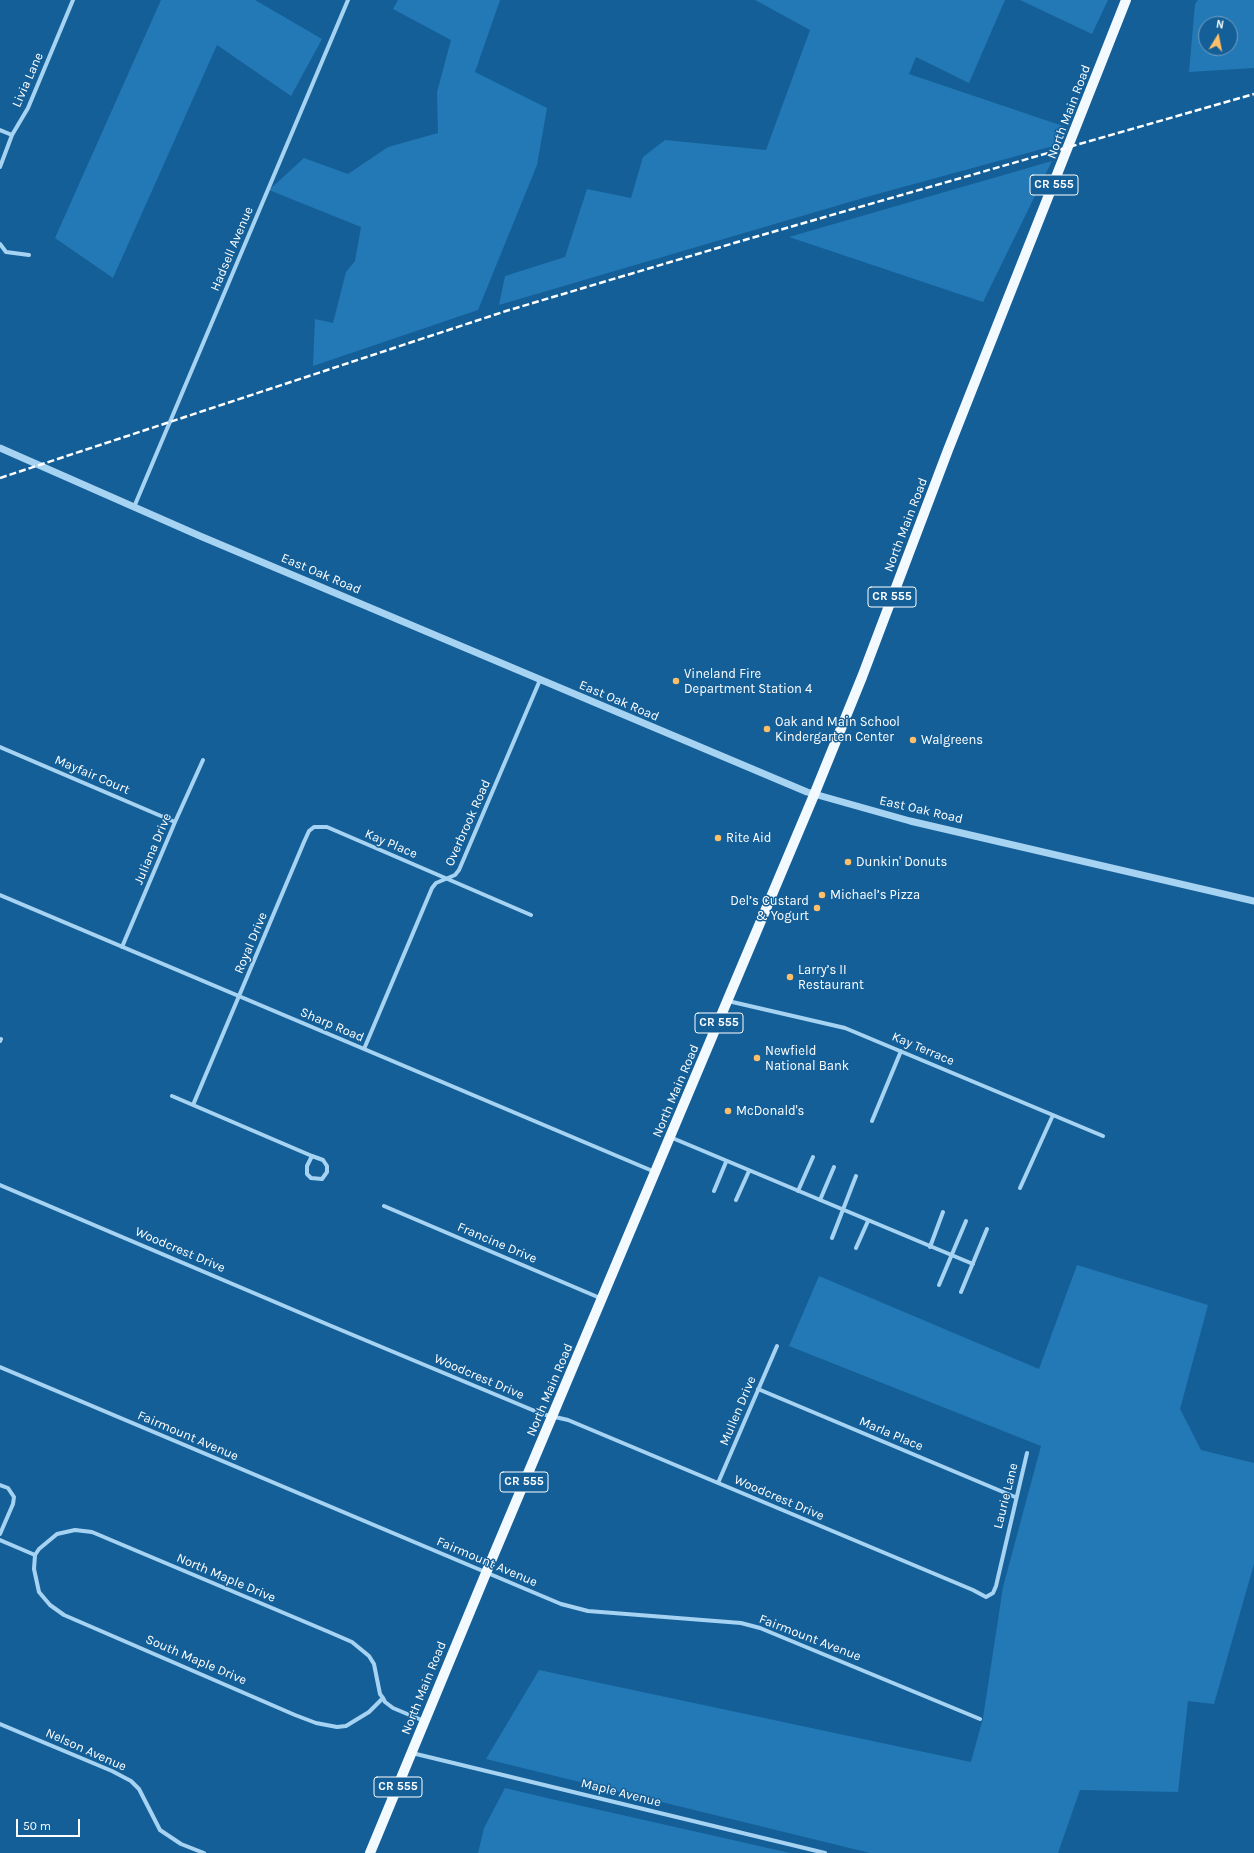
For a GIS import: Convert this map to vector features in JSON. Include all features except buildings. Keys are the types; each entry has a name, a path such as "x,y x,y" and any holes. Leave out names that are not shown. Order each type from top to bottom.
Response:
{"main road":[{"name":"North Main Road","path":"370,1853 486,1573 814,795 862,677 948,450 1126,0"}],"street":[{"name":"Livia Lane","path":"0,167 12,134 28,108 73,0"},
{"name":"Hadsell Avenue","path":"134,507 348,0"},
{"path":"0,130 12,134"},
{"path":"0,244 6,252 29,255"},
{"name":"East Oak Road","path":"0,448 134,507 814,795 910,821 1254,901"},
{"name":"Overbrook Road","path":"364,1049 432,888 436,882 455,875 460,870 540,680"},
{"name":"Mayfair Court","path":"0,747 175,822"},
{"name":"Juliana Drive","path":"122,947 175,822 204,760"},
{"name":"Kay Place","path":"281,897 309,831 319,826 327,827 531,915"},
{"name":"Sharp Road","path":"0,895 655,1172"},
{"name":"Royal Drive","path":"193,1105 281,897"},
{"name":"Kay Terrace","path":"728,1002 845,1028 901,1050 1103,1136"},
{"path":"872,1121 901,1050"},
{"path":"172,1096 323,1160 327,1166 327,1172 322,1179 311,1178 307,1174 307,1166 312,1156"},
{"path":"1020,1188 1053,1115"},
{"path":"670,1137 726,1162 973,1264"},
{"path":"798,1191 813,1157"},
{"path":"714,1191 726,1162"},
{"path":"820,1200 834,1167"},
{"path":"736,1200 749,1171"},
{"path":"832,1238 844,1211 856,1176"},
{"name":"Woodcrest Drive","path":"0,1185 329,1325 542,1414 568,1420 986,1597 993,1593 996,1586 1004,1544"},
{"name":"Francine Drive","path":"384,1206 602,1299"},
{"path":"930,1247 943,1212"},
{"path":"856,1248 868,1221"},
{"path":"939,1285 966,1221"},
{"path":"961,1292 987,1229"},
{"name":"Mullen Drive","path":"718,1483 776,1346"},
{"name":"Fairmount Avenue","path":"0,1367 554,1601 588,1611 741,1624 771,1631 980,1719"},
{"name":"Marla Place","path":"758,1389 1015,1497"},
{"name":"Laurie Lane","path":"1004,1544 1027,1453"},
{"path":"0,1485 12,1492 14,1500 0,1534"},
{"name":"North Maple Drive","path":"35,1555 57,1534 67,1531 83,1530 102,1535 352,1642 369,1656 374,1664 383,1698"},
{"path":"0,1540 35,1555"},
{"name":"South Maple Drive","path":"35,1555 34,1569 39,1592 50,1605 64,1615 316,1723 337,1727 346,1726 368,1712 383,1698"},
{"path":"383,1698 393,1708 424,1721"},
{"name":"Nelson Avenue","path":"0,1724 112,1771 131,1781 139,1789 160,1830 166,1836 204,1853"},
{"name":"Maple Avenue","path":"411,1753 826,1853"}],"shaded area":[{"path":"161,0 255,0 322,39 291,96 217,45 113,278 55,238"},
{"path":"398,0 500,0 475,72 547,108 537,165 478,310 313,366 315,319 333,323 346,272 355,261 361,227 269,190 304,158 348,174 388,147 438,133 437,92 451,40 393,9"},
{"path":"755,0 1005,0 969,83 916,57 909,74 1063,126 1057,145 870,196 499,305 505,276 565,257 587,189 631,198 643,157 665,140 766,150 810,30"},
{"path":"1020,0 1108,0 1092,34"},
{"path":"1198,0 1254,0 1254,68 1189,72 1195,4"},
{"path":"1052,161 983,302 789,237"},
{"path":"1077,1265 1208,1305 1180,1409 1201,1450 1254,1463 1254,1564 1214,1704 1188,1701 1178,1792 1080,1790 1058,1853 870,1853 486,1759 539,1670 971,1762 983,1718 1003,1587 1041,1446 789,1346 819,1276 1039,1369"},
{"path":"505,1788 790,1853 478,1853 484,1828"}],"railway":[{"path":"0,478 506,311 741,241 1254,94"}],"place":[{"name":"Vineland Fire Department Station 4","path":"676,681"},
{"name":"Oak and Main School Kindergarten Center","path":"767,729"},
{"name":"Walgreens","path":"913,740"},
{"name":"Rite Aid","path":"718,838"},
{"name":"Dunkin' Donuts","path":"848,862"},
{"name":"Michael’s Pizza","path":"822,895"},
{"name":"Del’s Custard & Yogurt","path":"817,908"},
{"name":"Larry’s II Restaurant","path":"790,977"},
{"name":"Newfield National Bank","path":"757,1058"},
{"name":"McDonald's","path":"728,1111"}]}
